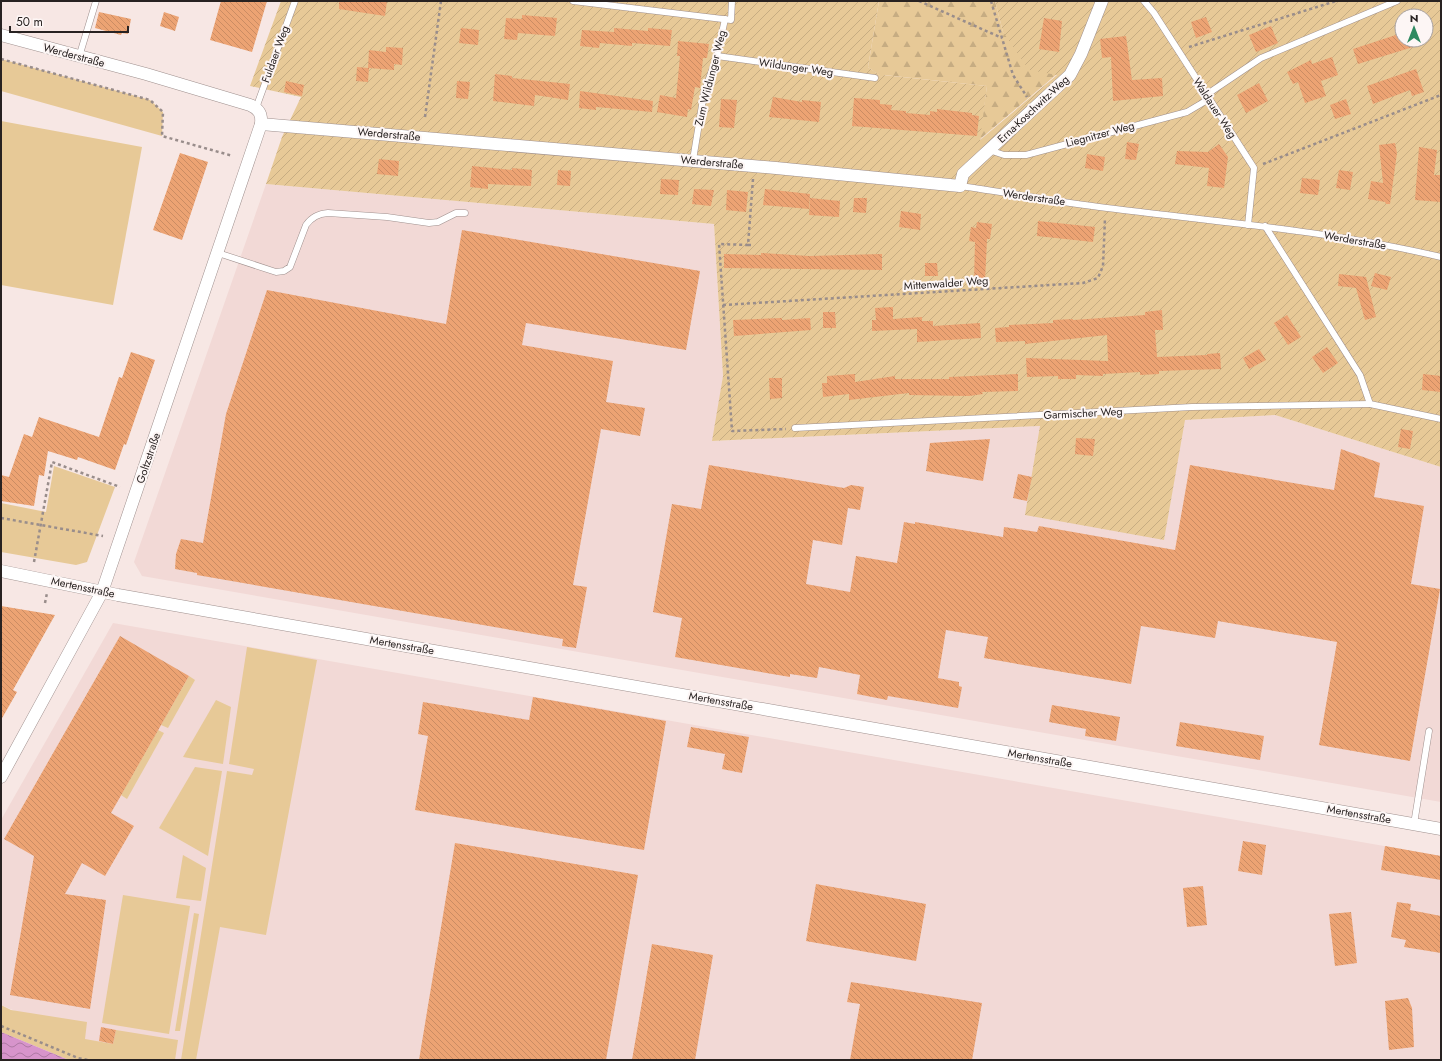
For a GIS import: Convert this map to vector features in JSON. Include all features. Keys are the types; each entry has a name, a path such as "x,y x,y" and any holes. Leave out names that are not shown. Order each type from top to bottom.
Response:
{"street":[{"name":"Erna-Koschwitz-Weg","path":"960,186 962,174 1070,75 1081,54 1102,1"},
{"name":"Werderstraße","path":"1,35 146,74 256,108"},
{"path":"256,108 262,116 261,124"},
{"name":"Werderstraße","path":"261,124 693,160 960,186"},
{"name":"Goltzstraße","path":"1,777 102,592 261,124"},
{"name":"Mertensstraße","path":"1,571 102,592 1441,829"}],"lane":[{"path":"79,57 96,1"},
{"name":"Fuldaer Weg","path":"256,108 295,1"},
{"path":"573,1 728,20"},
{"name":"Zum Wildunger Weg","path":"693,160 704,93 728,20 732,1"},
{"name":"Waldauer Weg","path":"1144,1 1179,50 1254,168"},
{"name":"Liegnitzer Weg","path":"989,150 1004,155 1026,155 1187,112 1261,58 1397,1"},
{"name":"Wildunger Weg","path":"717,56 876,78"},
{"path":"1248,225 1254,168"},
{"name":"Werderstraße","path":"960,186 1105,208 1265,226 1355,239 1441,257"},
{"path":"218,253 280,272 290,267 306,225 319,214 387,217 429,223 438,222 456,213 465,213"},
{"path":"1265,226 1356,368 1370,404"},
{"name":"Garmischer Weg","path":"795,428 1192,407 1370,404 1441,419"},
{"path":"1414,824 1429,731"}],"path":[{"path":"425,117 441,1"},
{"path":"919,1 1002,38"},
{"path":"991,1 1013,75 1034,108"},
{"path":"1179,50 1336,1"},
{"path":"1,58 150,100 163,112 162,136 233,156"},
{"path":"1254,168 1441,95"},
{"path":"748,245 754,166"},
{"name":"Mittenwalder Weg","path":"723,305 1082,283 1098,278 1103,266 1105,208"},
{"path":"754,245 719,244 732,431 795,428"},
{"path":"34,562 52,462 120,487"},
{"path":"1,518 103,536"},
{"path":"46,603 47,592"},
{"path":"1,1026 78,1058 88,1060"}],"shaded area":[{"path":"266,184 714,224 723,376 713,441 1040,426 1164,539 1184,420 1275,415 1441,467 1441,802 142,576 134,562"},
{"path":"113,623 1441,856 1441,1060 153,1060 113,1053 1,1005 1,820"}],"green space":[{"path":"281,1 879,1 868,67 882,77 883,75 987,86 980,140 1057,75 1029,70 1003,32 995,1 1441,1 1441,467 1275,415 1185,420 1164,540 1025,515 1040,426 712,441 723,376 714,224 266,184 282,137 301,97 250,86"},
{"path":"879,1 995,1 1003,32 1057,74 979,140 987,86 884,75 883,78 868,67"},
{"path":"1,59 150,100 163,112 162,136 1,91"},
{"path":"1,121 142,147 113,305 1,285"},
{"path":"54,466 115,487 87,562 76,565 1,552 1,503 46,512"},
{"path":"247,647 317,660 266,935 220,927 196,1060 181,1060 227,771 252,775 254,769 229,764"},
{"path":"189,676 195,680 168,728 161,725"},
{"path":"216,700 231,707 223,764 183,757"},
{"path":"158,730 164,733 127,799 121,795"},
{"path":"195,767 222,771 208,856 159,828"},
{"path":"183,855 206,868 201,901 176,898"},
{"path":"123,895 190,906 169,1034 102,1023"},
{"path":"194,913 199,914 180,1031 175,1031"},
{"path":"1,1005 11,1010 87,1022 85,1039 113,1044 116,1030 178,1040 175,1060 69,1060 1,1032"}],"water":[{"path":"1,1032 69,1060 1,1060"}],"building":[{"path":"221,1 267,1 252,52 210,40"},
{"path":"339,1 387,1 385,16 339,9"},
{"path":"99,12 131,19 128,34 122,33 121,35 95,28"},
{"path":"164,12 179,17 175,31 160,26"},
{"path":"522,15 557,18 555,36 518,33 517,40 504,39 506,18 522,19"},
{"path":"1206,17 1212,32 1196,38 1191,22"},
{"path":"1044,18 1062,21 1059,52 1039,49"},
{"path":"1271,26 1278,43 1256,52 1249,35"},
{"path":"461,28 479,30 478,45 459,43"},
{"path":"614,28 648,31 648,28 672,30 670,46 632,43 632,46 600,43 599,48 580,46 582,30 614,32"},
{"path":"1126,36 1132,80 1162,78 1163,96 1113,101 1111,57 1102,58 1100,39"},
{"path":"1394,36 1394,48 1410,48 1358,64 1353,49"},
{"path":"678,41 709,44 707,58 703,58 700,88 695,87 691,110 688,109 687,117 657,112 660,95 676,98 680,56 677,56"},
{"path":"386,47 403,48 402,65 394,64 394,70 369,68 368,82 356,81 357,67 368,68 369,50 386,52"},
{"path":"1332,57 1338,75 1321,81 1326,96 1305,103 1298,82 1293,84 1287,72 1311,60 1312,64"},
{"path":"1416,69 1424,92 1412,96 1410,90 1373,104 1367,86"},
{"path":"495,74 512,76 512,78 570,84 568,100 535,95 534,106 493,101"},
{"path":"286,81 304,85 302,96 284,92"},
{"path":"457,81 470,82 468,99 456,98"},
{"path":"1259,83 1268,101 1246,113 1237,95"},
{"path":"580,91 653,101 652,112 596,107 596,110 579,108"},
{"path":"773,97 802,102 802,100 821,102 819,122 769,117"},
{"path":"854,98 880,100 880,104 892,105 891,110 906,111 906,113 930,115 930,111 937,112 937,109 972,113 972,115 979,116 977,136 852,126"},
{"path":"721,99 737,100 734,128 719,127"},
{"path":"1346,99 1351,114 1335,119 1330,105"},
{"path":"1127,142 1139,144 1136,160 1125,159"},
{"path":"1395,143 1397,153 1390,204 1368,199 1371,181 1383,183 1379,145"},
{"path":"1219,144 1228,157 1224,188 1207,186 1209,168 1175,164 1177,151 1208,152"},
{"path":"1419,147 1437,150 1434,175 1441,175 1441,202 1415,200"},
{"path":"180,153 208,162 182,240 153,230"},
{"path":"1087,154 1105,157 1103,171 1085,168"},
{"path":"379,159 399,161 398,176 377,174"},
{"path":"472,166 512,170 512,168 532,170 531,186 488,184 488,189 470,187"},
{"path":"558,170 571,171 570,186 557,185"},
{"path":"1339,170 1353,172 1350,190 1336,188"},
{"path":"1302,178 1320,180 1318,195 1300,193"},
{"path":"661,179 679,180 678,195 660,194"},
{"path":"694,189 714,190 711,206 692,204"},
{"path":"765,189 810,194 809,209 763,205"},
{"path":"727,190 748,192 746,212 726,210"},
{"path":"810,198 840,201 839,217 809,215"},
{"path":"854,198 867,198 866,213 853,212"},
{"path":"901,211 921,214 920,230 899,227"},
{"path":"1038,221 1095,227 1093,242 1037,236"},
{"path":"977,222 992,224 990,239 987,239 985,282 974,282 975,242 969,241 971,227 976,228"},
{"path":"462,230 700,271 686,350 526,323 522,345 613,361 606,402 645,408 640,436 601,429 573,585 587,587 576,648 562,646 563,639 197,575 197,573 175,569 176,554 181,539 203,543 226,414 267,290 446,324"},
{"path":"761,253 809,256 882,254 882,270 724,268 724,254 761,255"},
{"path":"925,263 937,263 938,276 925,276"},
{"path":"1375,273 1391,277 1387,290 1371,286"},
{"path":"1339,274 1366,277 1376,317 1365,320 1356,288 1338,286"},
{"path":"893,307 893,319 922,317 922,321 933,321 933,326 980,323 981,338 917,342 917,329 872,331 872,320 876,320 875,308"},
{"path":"1162,310 1163,330 1155,330 1157,357 1220,353 1221,369 1159,371 1159,374 1140,375 1140,372 1103,374 1103,376 1076,375 1076,379 1058,379 1058,376 1027,377 1026,358 1108,361 1107,335 1025,344 1025,341 996,342 995,328 1009,327 1009,325 1053,323 1053,320 1145,315 1145,312"},
{"path":"823,312 835,312 836,328 823,328"},
{"path":"1287,315 1301,337 1288,345 1274,323"},
{"path":"782,318 782,320 810,318 811,330 734,336 733,320"},
{"path":"1327,347 1338,363 1323,373 1312,357"},
{"path":"1259,349 1266,360 1249,369 1243,358"},
{"path":"131,352 155,360 126,445 124,444 115,470 78,457 77,460 48,451 44,476 39,475 34,506 1,501 1,475 9,477 24,434 32,437 39,417 99,437 119,377 122,378"},
{"path":"855,374 855,382 895,376 895,379 949,379 949,377 1018,374 1018,391 982,392 983,394 969,396 909,395 909,393 849,400 849,394 823,397 822,383 827,383 827,376"},
{"path":"1423,374 1441,376 1441,392 1422,390"},
{"path":"769,378 782,378 782,398 770,399"},
{"path":"1401,429 1413,431 1410,449 1398,447"},
{"path":"1076,438 1095,439 1093,456 1075,454"},
{"path":"990,439 983,481 926,471 930,443"},
{"path":"1341,449 1380,463 1374,497 1424,506 1411,584 1440,589 1410,761 1319,745 1337,642 1218,621 1215,638 1141,626 1131,684 984,658 988,637 946,630 938,678 959,682 959,686 962,687 958,708 888,696 887,700 857,694 860,675 819,667 817,678 790,674 790,677 675,657 682,618 653,612 672,504 701,509 709,465 844,488 851,485 864,487 860,510 848,508 842,545 813,540 806,584 850,592 856,556 897,563 904,522 915,524 915,522 1003,537 1004,527 1037,532 1039,526 1175,550 1190,465 1334,490"},
{"path":"1018,474 1032,477 1027,501 1013,498"},
{"path":"1,606 55,615 13,690 17,692 1,720"},
{"path":"120,636 189,676 111,813 134,826 105,876 82,863 65,894 106,900 90,1009 10,995 34,856 4,839"},
{"path":"533,697 666,721 644,850 415,810 428,736 418,734 423,702 529,720"},
{"path":"1052,705 1120,717 1116,741 1085,736 1086,729 1049,722"},
{"path":"1180,722 1264,736 1260,760 1176,746"},
{"path":"691,727 749,737 742,773 722,769 725,754 687,747"},
{"path":"1243,841 1266,845 1262,875 1238,871"},
{"path":"455,843 638,875 606,1060 419,1060"},
{"path":"1385,846 1441,856 1441,880 1381,870"},
{"path":"816,884 926,904 916,961 806,941"},
{"path":"1203,886 1207,925 1187,927 1183,888"},
{"path":"1397,902 1411,904 1410,910 1441,916 1441,953 1404,947 1406,940 1391,937"},
{"path":"1351,912 1357,963 1335,966 1329,914"},
{"path":"652,944 713,955 695,1060 632,1060"},
{"path":"851,982 982,1003 972,1060 850,1060 860,1004 847,1002"},
{"path":"1408,998 1412,1008 1414,1047 1389,1050 1385,1001"},
{"path":"101,1027 116,1030 113,1044 99,1041"}]}
